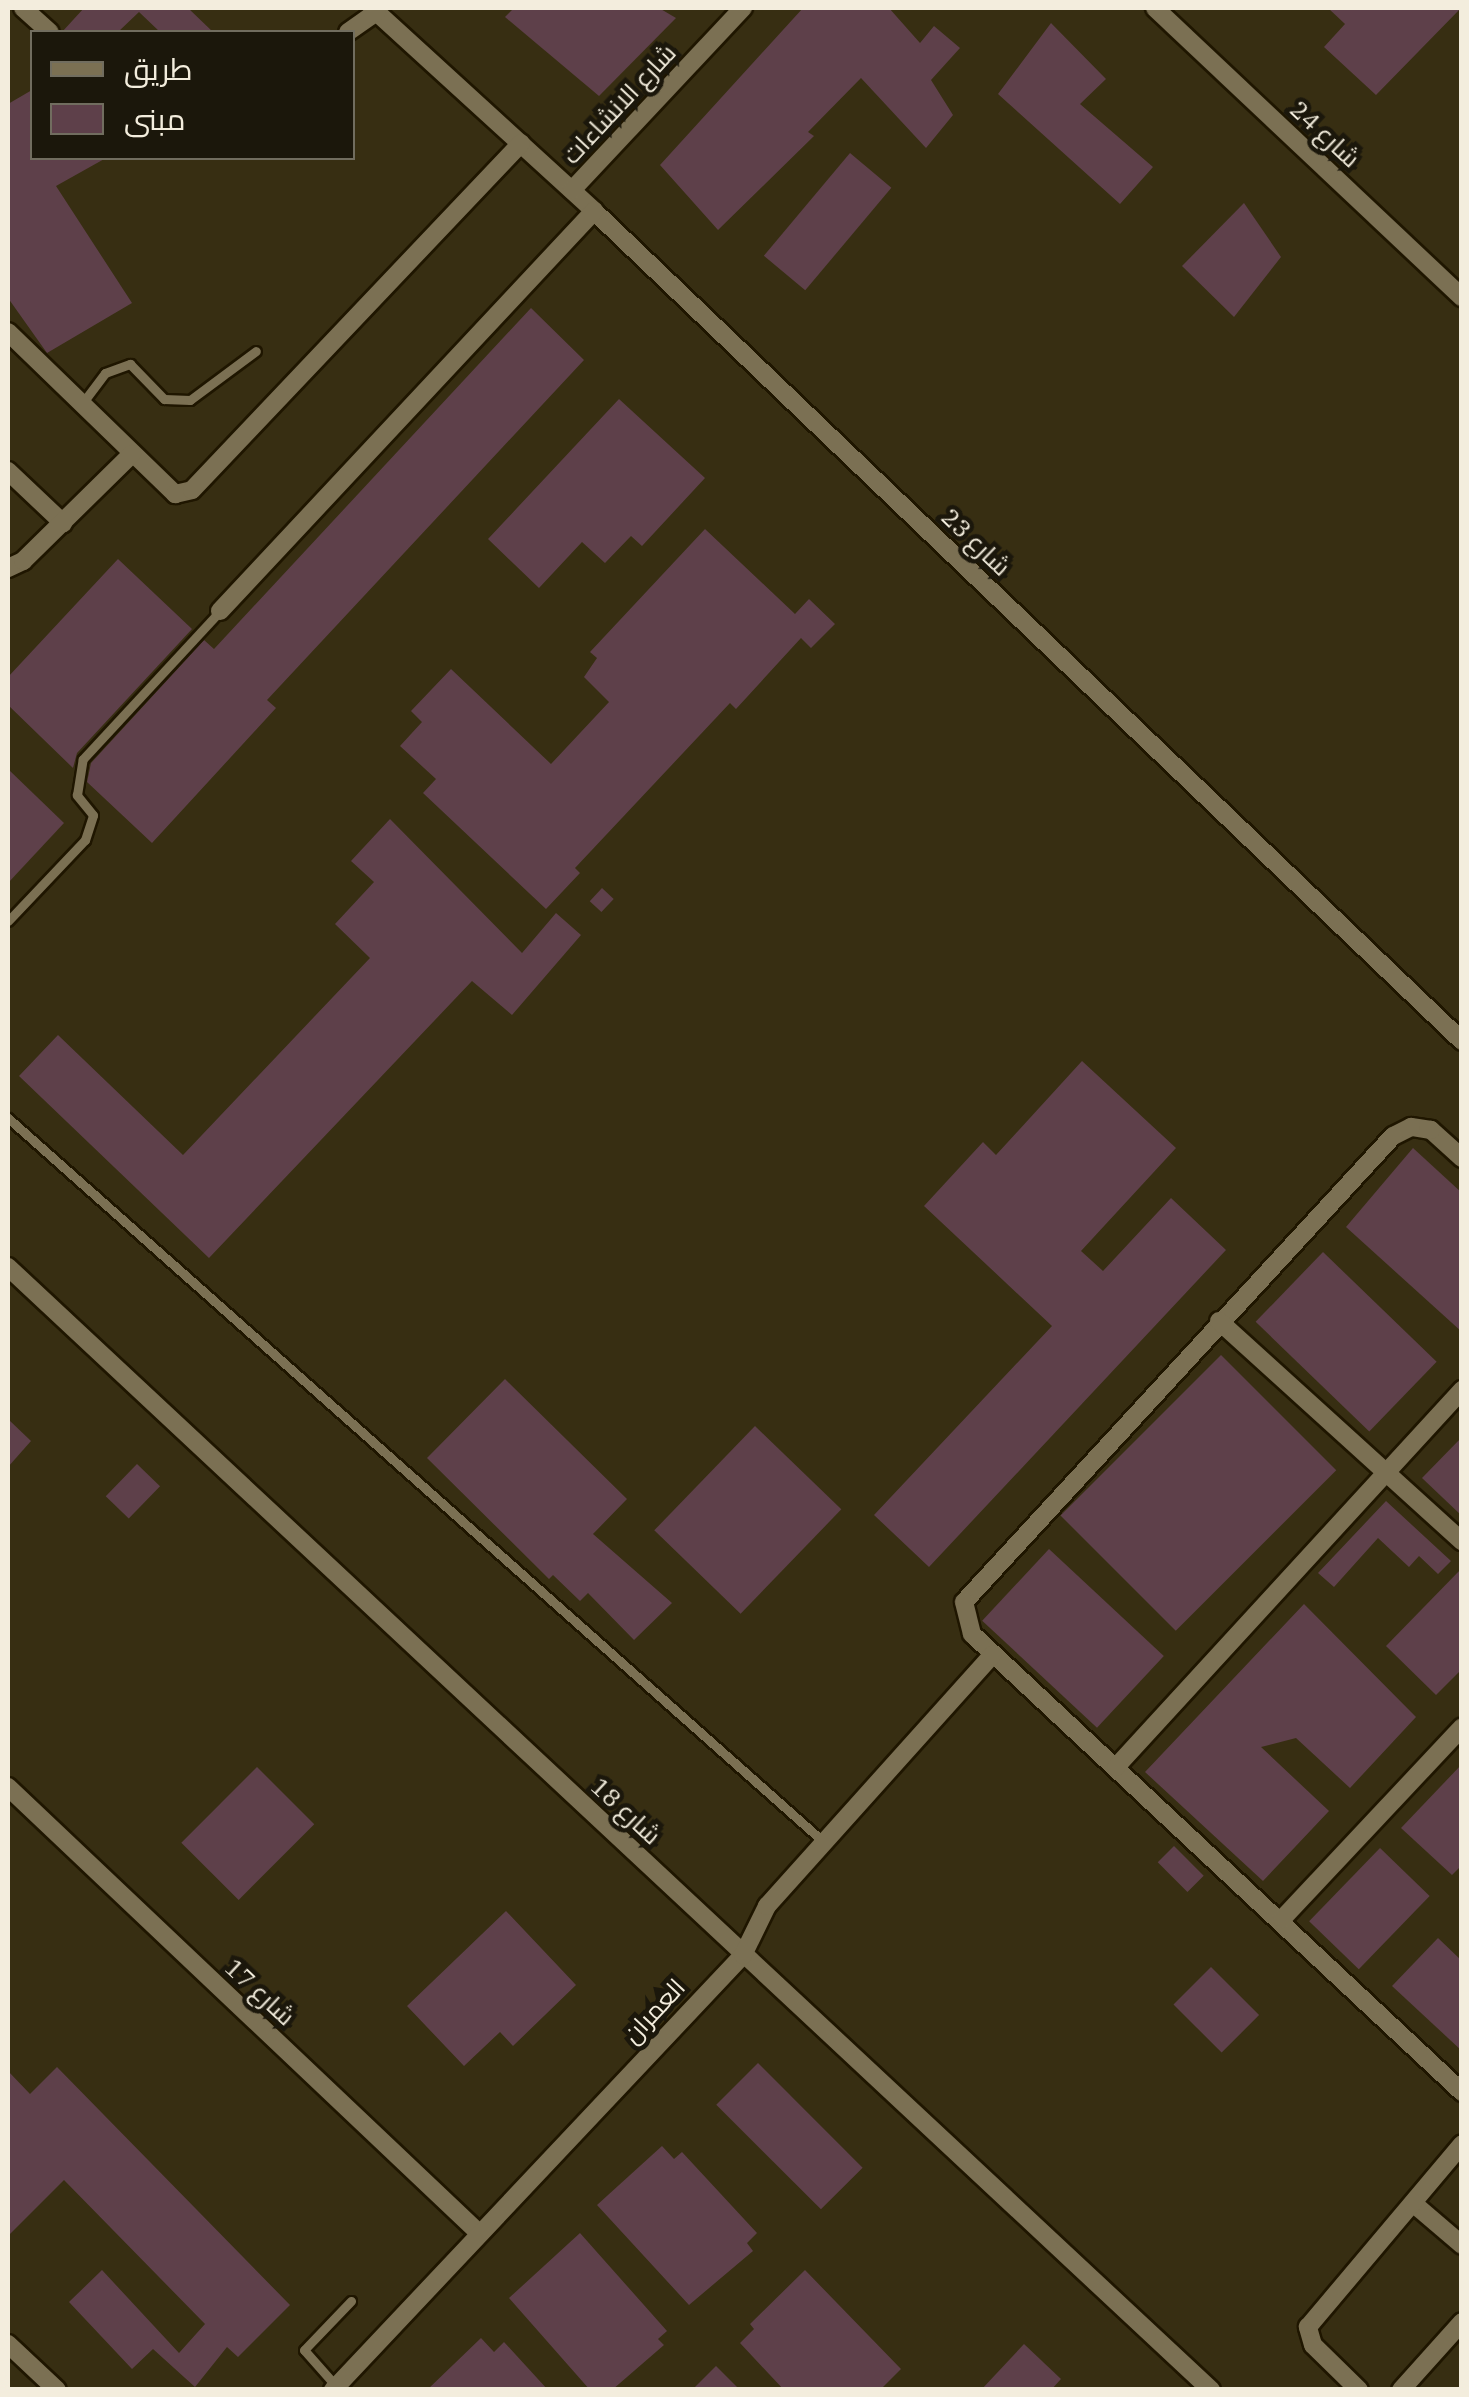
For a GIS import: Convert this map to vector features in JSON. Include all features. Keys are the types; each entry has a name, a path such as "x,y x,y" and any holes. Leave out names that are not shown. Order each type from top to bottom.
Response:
{"street":[{"path":"8,14 22,8 48,30"},
{"name":"شارع الانشاءات","path":"572,190 743,8"},
{"name":"شارع 24","path":"1155,8 1462,297"},
{"path":"351,30 378,9"},
{"name":"شارع 23","path":"378,9 594,210 1462,1042"},
{"path":"8,332 176,494 192,490 521,143"},
{"path":"220,611 594,210"},
{"path":"8,568 63,523 132,454"},
{"path":"8,471 63,523"},
{"path":"1462,1158 1431,1130 1411,1127 1392,1136 978,1580 964,1602 965,1620 993,1654 1282,1919 1462,2092"},
{"name":"شارع 18","path":"8,1267 1211,2390"},
{"path":"1219,1321 1462,1542"},
{"path":"1116,1767 1462,1390"},
{"name":"العمران","path":"334,2388 742,1954 766,1906 993,1654"},
{"path":"1282,1919 1462,1727"},
{"name":"شارع 17","path":"8,1787 479,2233"},
{"path":"1360,2390 1313,2345 1308,2326 1462,2144"},
{"path":"1414,2204 1462,2246"},
{"path":"1401,2390 1462,2322"},
{"path":"8,2344 57,2390"}],"lane":[{"path":"81,404 105,373 130,364 164,399 190,400 256,351"},
{"path":"8,921 85,840 93,816 76,795 83,759 220,611"},
{"path":"8,1118 824,1844"},
{"path":"334,2388 304,2350 351,2301"}],"building":[{"path":"84,8 188,8 211,30 158,30 139,12 120,30 64,30"},
{"path":"514,8 659,8 676,18 599,96 505,17"},
{"path":"803,8 889,8 920,43 934,26 960,48 931,80 953,115 926,148 861,78 808,132 814,136 718,230 660,165"},
{"path":"1328,8 1461,8 1376,95 1324,47 1345,24"},
{"path":"1051,23 1106,79 1080,104 1153,167 1120,204 998,94"},
{"path":"30,91 30,160 102,160 56,186 132,303 47,353 8,298 8,104"},
{"path":"850,153 891,188 805,290 764,256"},
{"path":"1244,203 1281,257 1234,317 1182,266"},
{"path":"531,308 584,360 267,700 276,708 152,843 87,782 91,763 204,640 214,649"},
{"path":"619,399 705,478 642,546 631,536 605,563 582,542 539,588 488,539"},
{"path":"705,529 795,614 809,599 835,624 811,648 801,638 736,709 730,703 575,868 580,873 546,909 423,793 436,779 400,746 422,722 411,711 451,669 551,764 609,702 584,677 597,658 590,652"},
{"path":"118,559 192,629 77,753 73,768 8,705 8,677"},
{"path":"8,769 64,823 8,883"},
{"path":"390,819 522,953 556,913 581,935 512,1015 472,981 209,1258 19,1076 58,1035 183,1155 370,958 335,924 374,882 351,861"},
{"path":"602,888 614,899 601,912 590,901"},
{"path":"1082,1061 1176,1148 1081,1251 1103,1271 1171,1198 1226,1250 929,1567 874,1515 1052,1326 924,1206 983,1142 996,1155"},
{"path":"1413,1148 1462,1193 1462,1332 1346,1227"},
{"path":"1323,1252 1437,1362 1369,1432 1256,1322"},
{"path":"1221,1355 1336,1470 1176,1631 1060,1516"},
{"path":"505,1379 627,1499 593,1534 672,1603 634,1640 588,1593 580,1601 553,1575 549,1579 427,1458"},
{"path":"8,1419 31,1441 8,1467"},
{"path":"755,1426 841,1509 741,1614 654,1530"},
{"path":"1462,1437 1462,1516 1422,1478"},
{"path":"137,1464 160,1486 129,1519 106,1496"},
{"path":"1386,1501 1451,1561 1438,1574 1419,1556 1409,1567 1378,1538 1334,1587 1318,1573"},
{"path":"1049,1549 1164,1656 1097,1728 982,1621"},
{"path":"1462,1568 1462,1669 1436,1695 1386,1646"},
{"path":"1304,1604 1416,1717 1350,1788 1296,1738 1261,1747 1329,1811 1263,1881 1145,1772"},
{"path":"1462,1764 1462,1865 1452,1875 1401,1828"},
{"path":"257,1767 314,1824 239,1900 181,1843"},
{"path":"1174,1846 1204,1876 1187,1892 1158,1862"},
{"path":"1380,1848 1430,1896 1359,1969 1309,1921"},
{"path":"506,1911 576,1985 513,2046 500,2032 464,2066 407,2006"},
{"path":"1438,1938 1462,1961 1462,2051 1392,1986"},
{"path":"1211,1967 1259,2015 1222,2053 1174,2004"},
{"path":"758,2063 863,2168 821,2209 716,2105"},
{"path":"57,2067 290,2305 238,2357 227,2347 195,2387 153,2349 132,2369 69,2302 102,2270 179,2353 205,2324 64,2180 8,2236 8,2071 30,2094"},
{"path":"662,2146 674,2159 682,2152 757,2233 747,2243 753,2251 689,2305 597,2205"},
{"path":"580,2233 667,2331 658,2339 664,2345 612,2390 590,2390 509,2298"},
{"path":"805,2270 901,2369 880,2390 784,2390 740,2343 754,2329 750,2324"},
{"path":"481,2338 494,2352 504,2342 548,2390 427,2390"},
{"path":"1024,2344 1061,2379 1051,2390 981,2390"},
{"path":"716,2366 740,2390 692,2390"}]}
